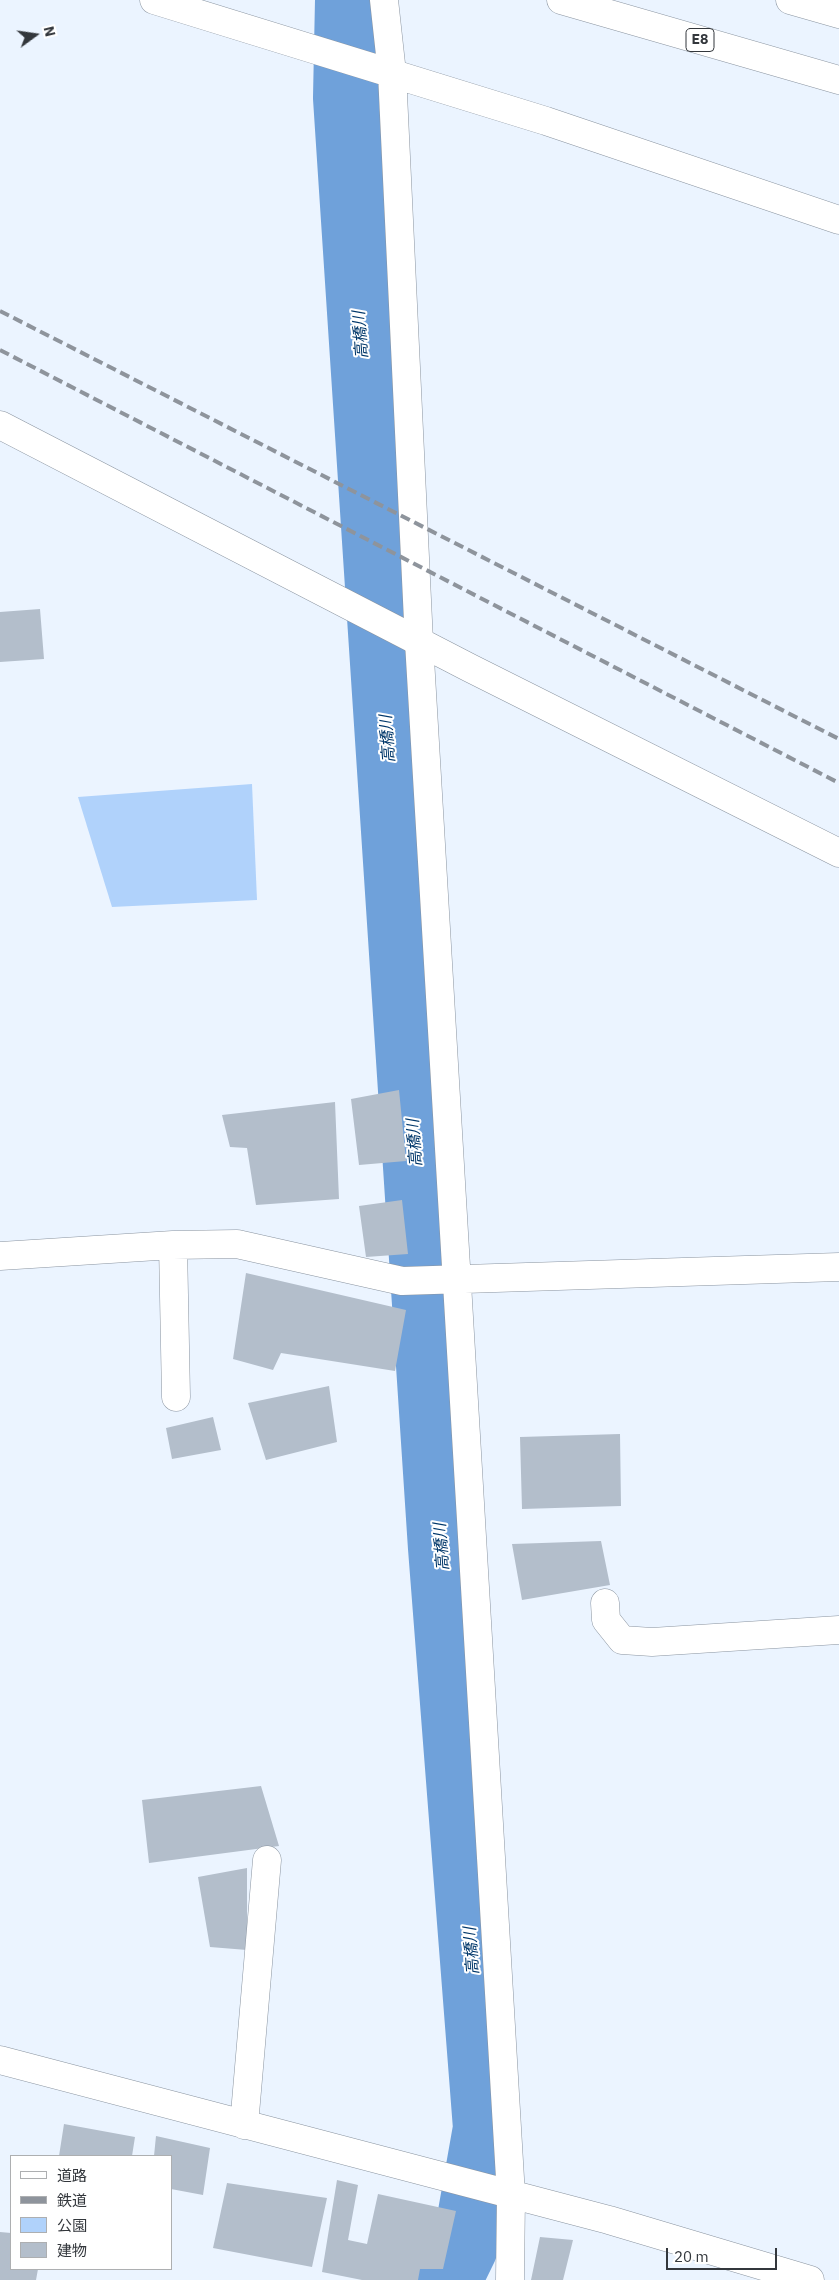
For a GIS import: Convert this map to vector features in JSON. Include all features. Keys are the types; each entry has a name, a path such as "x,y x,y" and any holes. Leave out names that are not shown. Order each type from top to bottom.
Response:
{"main road":[{"path":"154,0 546,121 839,220"},
{"path":"384,0 392,73 419,642 511,2195 510,2280"},
{"name":"E8","path":"561,0 839,80"},
{"path":"790,0 839,14"},
{"path":"0,425 419,642 839,853"},
{"path":"0,1256 173,1245 237,1244 402,1281 839,1267"},
{"path":"173,1245 176,1397"},
{"path":"605,1603 606,1620 622,1640 652,1642 839,1630"},
{"path":"244,2126 268,1860"},
{"path":"0,2060 244,2126 609,2220 810,2280"}],"green space":[{"path":"252,784 257,900 112,907 78,797"}],"building":[{"path":"40,609 44,659 0,662 0,612"},
{"path":"399,1090 406,1161 359,1165 351,1099"},
{"path":"335,1102 339,1199 256,1205 247,1148 230,1147 222,1115"},
{"path":"402,1200 408,1254 366,1257 359,1206"},
{"path":"246,1273 406,1310 395,1371 281,1353 273,1370 233,1359"},
{"path":"329,1386 337,1442 266,1460 248,1403"},
{"path":"213,1417 221,1450 172,1459 166,1428"},
{"path":"620,1434 621,1506 522,1509 520,1437"},
{"path":"601,1541 610,1585 522,1600 512,1544"},
{"path":"261,1786 279,1846 149,1863 142,1800"},
{"path":"247,1868 247,1950 210,1947 198,1877"},
{"path":"64,2124 135,2137 132,2155 59,2155"},
{"path":"156,2136 210,2148 203,2195 172,2189 172,2155 154,2155"},
{"path":"337,2180 358,2185 348,2240 367,2244 378,2194 456,2211 443,2269 420,2269 418,2280 362,2280 322,2272"},
{"path":"227,2183 327,2198 312,2267 213,2248"},
{"path":"0,2232 10,2233 10,2270 38,2270 36,2280 0,2280"},
{"path":"540,2237 573,2240 563,2280 531,2280"}],"waterway":[{"name":"高橋川","path":"348,0 346,98 441,1548 486,2128 465,2247 449,2280"}],"railway":[{"path":"0,311 839,739"},
{"path":"0,350 839,783"}]}
